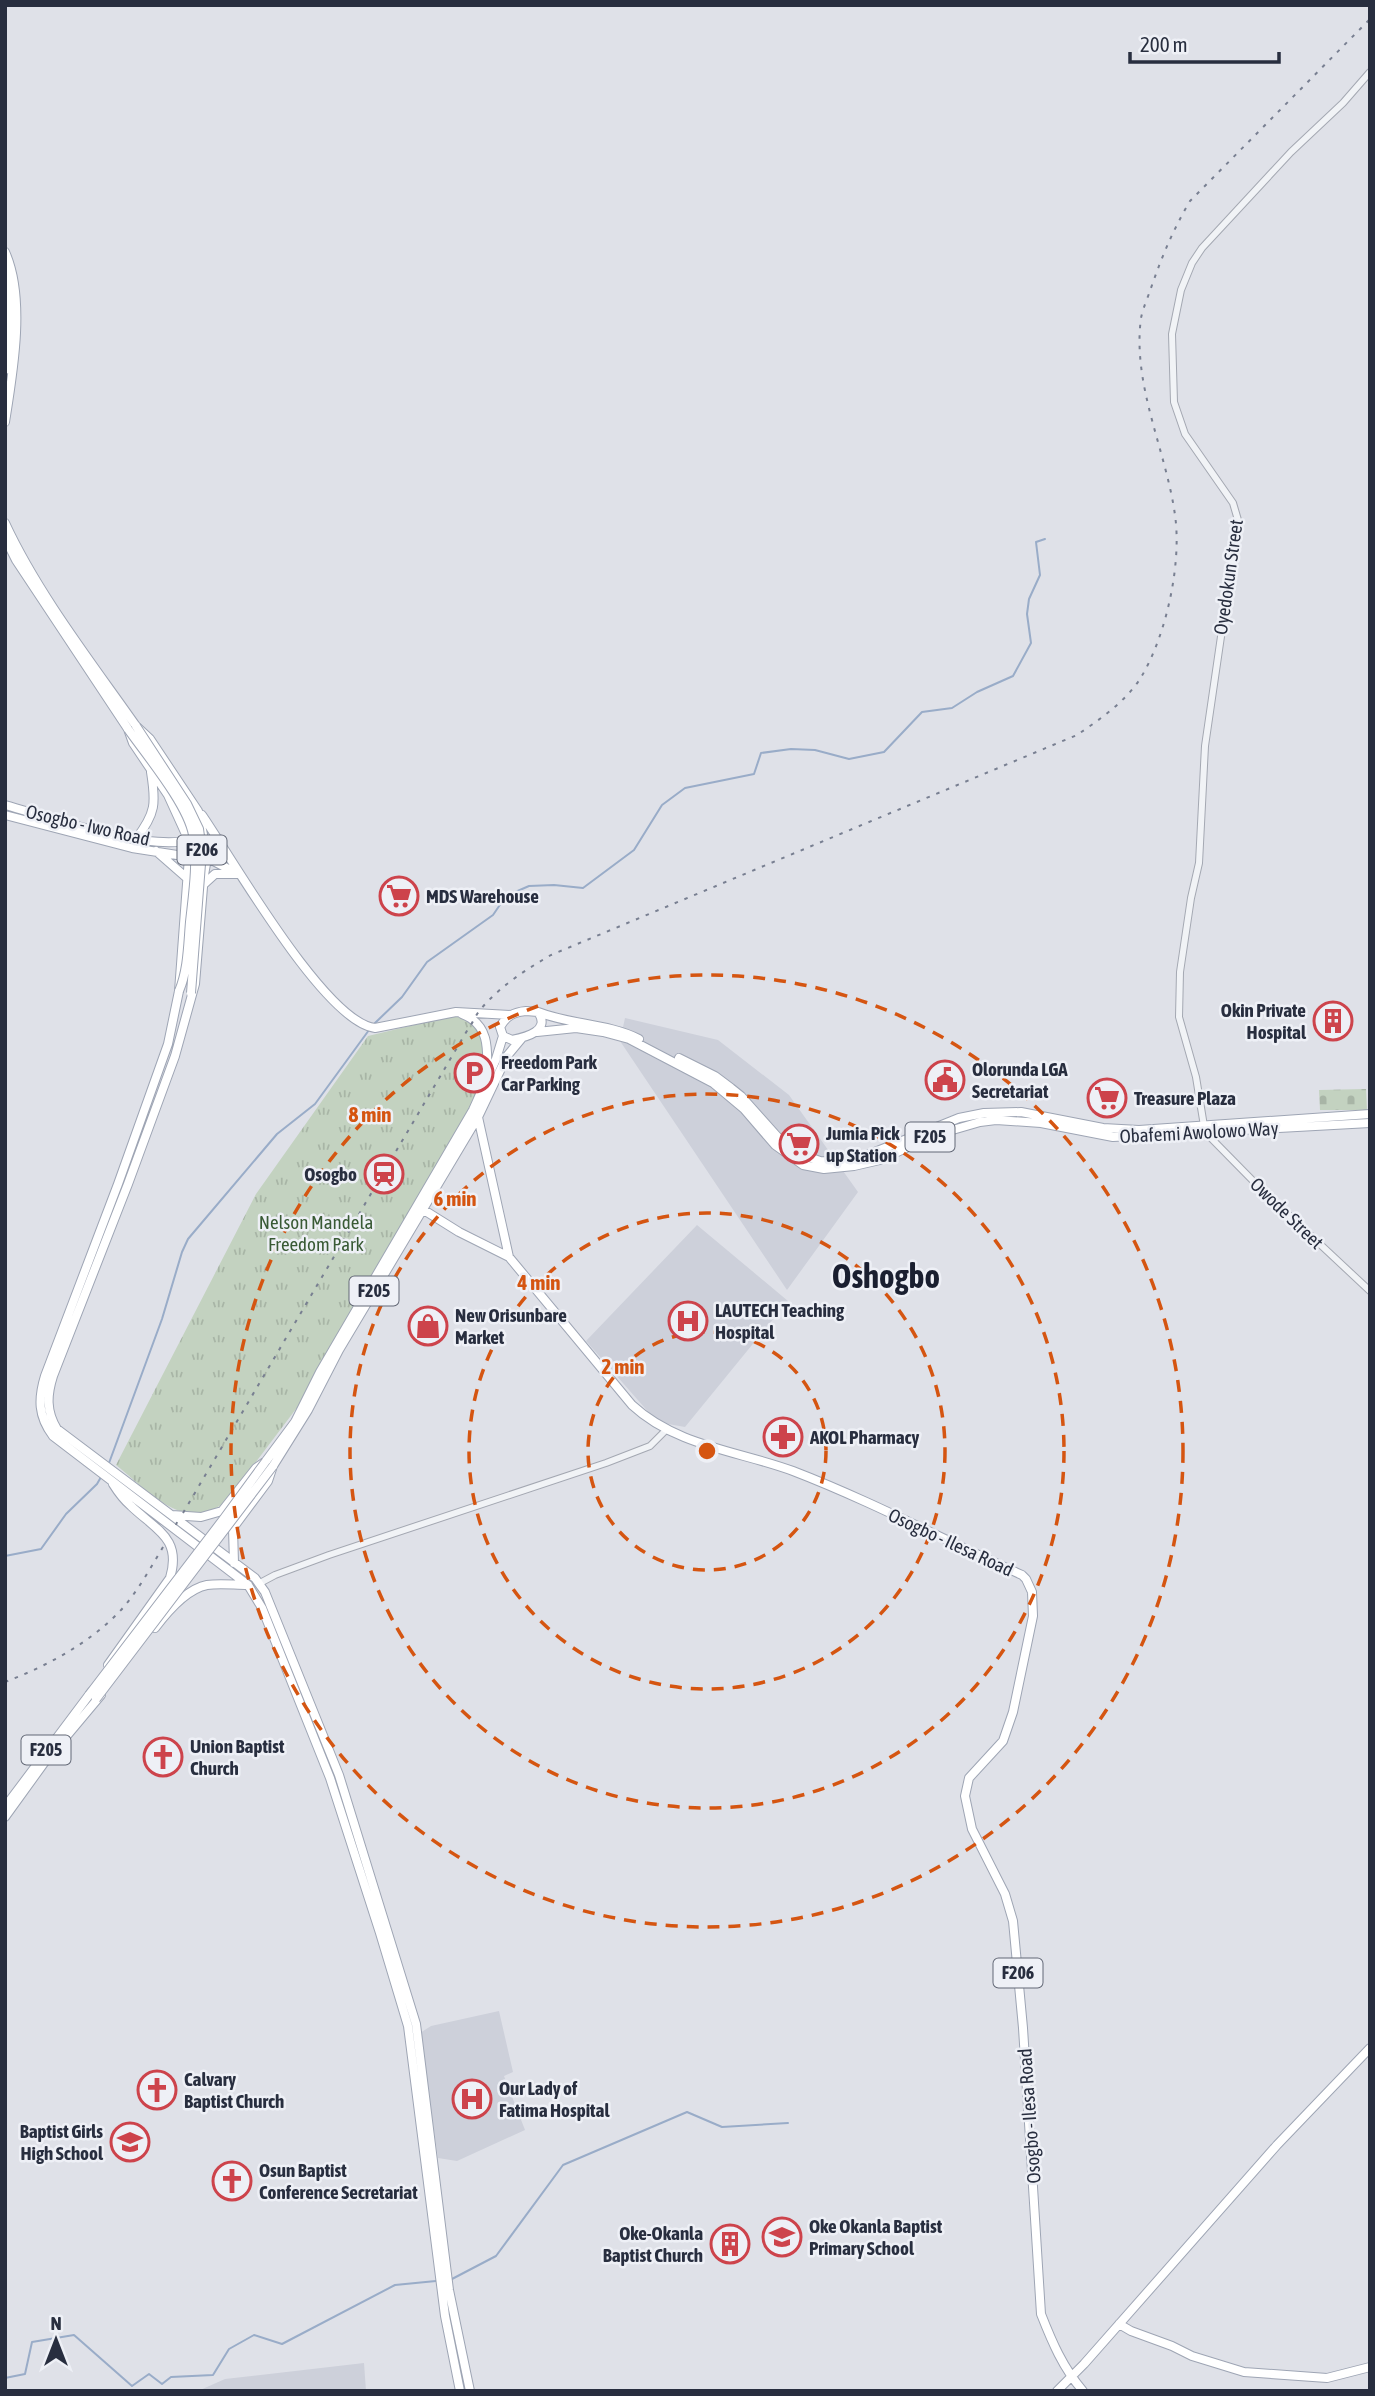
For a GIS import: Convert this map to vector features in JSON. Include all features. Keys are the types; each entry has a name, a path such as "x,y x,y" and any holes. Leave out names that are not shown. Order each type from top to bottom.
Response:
{"main road":[{"path":"5,252 12,271 17,301 5,422"},
{"path":"5,271 11,301 5,370"},
{"name":"F206","path":"5,523 19,553 132,727 183,809 193,832 195,854 191,914 185,974 179,991"},
{"name":"F206","path":"5,538 16,560 187,804 199,829 202,850 191,993"},
{"path":"189,841 168,794 130,737 132,727 150,739 198,811 204,839 209,847 196,976 175,1056 44,1376 39,1402 44,1424 52,1434 172,1514 260,1583 339,1775 416,2024 443,2274"},
{"path":"136,839 149,822 154,807 150,769"},
{"name":"Osogbo - Iwo Road","path":"5,805 151,842 189,841"},
{"name":"F206","path":"198,811 319,988 342,1011 371,1028 456,1012 511,1014"},
{"name":"Osogbo - Iwo Road","path":"5,815 132,848 189,857"},
{"path":"217,839 194,837 186,849 189,857 179,991 168,1044 145,1124 129,1154 128,1184 48,1391 49,1411 57,1429 106,1472 248,1585 262,1608 330,1778 408,2026 460,2391"},
{"path":"156,851 188,876"},
{"path":"189,857 197,860 206,857 240,874"},
{"path":"188,876 198,872 204,880"},
{"path":"204,880 215,874 240,874"},
{"path":"456,1012 472,1019 481,1027 488,1051 487,1080"},
{"name":"Obafemi Awolowo Way","path":"538,1012 629,1034 715,1076 741,1096 783,1143 803,1155 827,1162 860,1157 959,1118 1005,1111 1112,1129 1139,1130 1205,1130 1300,1117 1370,1114"},
{"path":"537,1032 542,1022 538,1012"},
{"name":"F205","path":"5,1817 308,1410 473,1110 487,1080 501,1032 511,1014 538,1012"},
{"path":"479,1013 501,1032"},
{"name":"Obafemi Awolowo Way","path":"537,1032 576,1028 629,1039 713,1083 744,1109 775,1145 803,1165 824,1169 880,1160 932,1136 996,1120 1041,1123 1113,1137 1370,1123"},
{"name":"F205","path":"501,1032 512,1041 537,1032"},
{"name":"F205","path":"419,1207 478,1117 507,1056 522,1038"},
{"name":"Osogbo - Ilesa Road","path":"478,1117 509,1257 632,1405 666,1430 779,1466 833,1488 1022,1575 1029,1584 1033,1616 1013,1712 1003,1741 969,1778 965,1796 972,1829 1005,1894 1013,1921 1023,2028 1041,2314 1049,2336 1083,2391"},
{"name":"F206","path":"419,1207 509,1257"},
{"path":"172,1514 201,1517 216,1514 227,1505 256,1468 269,1463 268,1481 233,1528 233,1563"},
{"path":"92,1697 106,1667 170,1578 173,1566 170,1542 150,1521 131,1507 106,1472"},
{"path":"92,1697 108,1688 166,1614 196,1590 220,1584 248,1585"},
{"name":"F205","path":"5,1807 92,1697"},
{"path":"1057,2391 1277,2145 1370,2048"},
{"path":"446,2291 470,2391"},
{"path":"1119,2324 1192,2356 1244,2372 1327,2378 1370,2367"}],"street":[{"name":"Oyedokun Street","path":"1205,1130 1196,1077 1179,1017 1180,972 1199,863 1206,733 1238,520 1233,503 1191,445 1178,415 1172,390 1172,334 1185,277 1202,248 1370,72"},
{"name":"Owode Street","path":"1205,1130 1262,1190 1370,1291"},
{"path":"260,1583 329,1555 606,1463 650,1446 666,1430"}],"shaded area":[{"path":"625,1018 718,1040 789,1095 858,1192 787,1290 620,1041"},
{"name":"LAUTECH Teaching Hospital","path":"697,1225 788,1301 685,1427 668,1424 651,1415 586,1341"},
{"name":"Our Lady of Fatima Hospital","path":"499,2011 513,2072 504,2076 525,2130 457,2161 438,2158 420,2033 431,2026"},
{"path":"364,2363 366,2391 198,2391 225,2379"}],"green space":[{"name":"Nelson Mandela Freedom Park","path":"468,1012 481,1022 487,1051 486,1081 302,1401 225,1503 206,1512 194,1514 172,1508 162,1502 116,1465 256,1194 368,1036"},
{"path":"1366,1089 1367,1110 1320,1110 1319,1090"}],"waterway":[{"path":"375,1023 402,997 427,962 493,915 506,896 529,886 583,888 634,850 662,805 685,788 754,774 761,753 791,749 815,750 849,759 884,752 922,712 952,708 977,692 1013,676 1031,643 1027,614 1029,599 1040,575 1036,542 1045,539"},
{"path":"109,1463 188,1239 277,1134 315,1104 369,1030"},
{"path":"5,1556 41,1549 66,1514 101,1477"},
{"path":"452,2279 496,2256 563,2165 687,2112 722,2127 788,2123"},
{"path":"5,2378 25,2374 32,2342 74,2335 132,2386 149,2374 162,2384 171,2377 213,2375 229,2349 254,2335 282,2344 395,2285 436,2281"}],"railway":[{"path":"183,1513 468,1029 480,1010 504,986 551,955 1077,735 1111,710 1134,687 1149,662 1164,622 1174,577 1177,534 1171,491 1141,368 1141,318 1144,306 1168,243 1190,201 1370,19"},
{"path":"5,1682 67,1652 109,1622 134,1594 166,1542"}],"place":[{"name":"MDS Warehouse","path":"399,896"},
{"name":"Okin Private Hospital","path":"1333,1021"},
{"name":"Freedom Park Car Parking","path":"474,1073"},
{"name":"Olorunda LGA Secretariat","path":"945,1080"},
{"name":"Treasure Plaza","path":"1107,1098"},
{"name":"Jumia Pick up Station","path":"799,1144"},
{"name":"Osogbo","path":"384,1174"},
{"name":"LAUTECH Teaching Hospital","path":"688,1321"},
{"name":"New Orisunbare Market","path":"428,1326"},
{"name":"AKOL Pharmacy","path":"783,1437"},
{"name":"Union Baptist Church","path":"163,1757"},
{"name":"Calvary Baptist Church","path":"157,2090"},
{"name":"Our Lady of Fatima Hospital","path":"472,2099"},
{"name":"Baptist Girls High School","path":"130,2142"},
{"name":"Osun Baptist Conference Secretariat","path":"232,2181"},
{"name":"Oke Okanla Baptist Primary School","path":"782,2237"},
{"name":"Oke-Okanla Baptist Church","path":"730,2244"}],"district":[{"name":"Oshogbo","path":"886,1276"}]}
